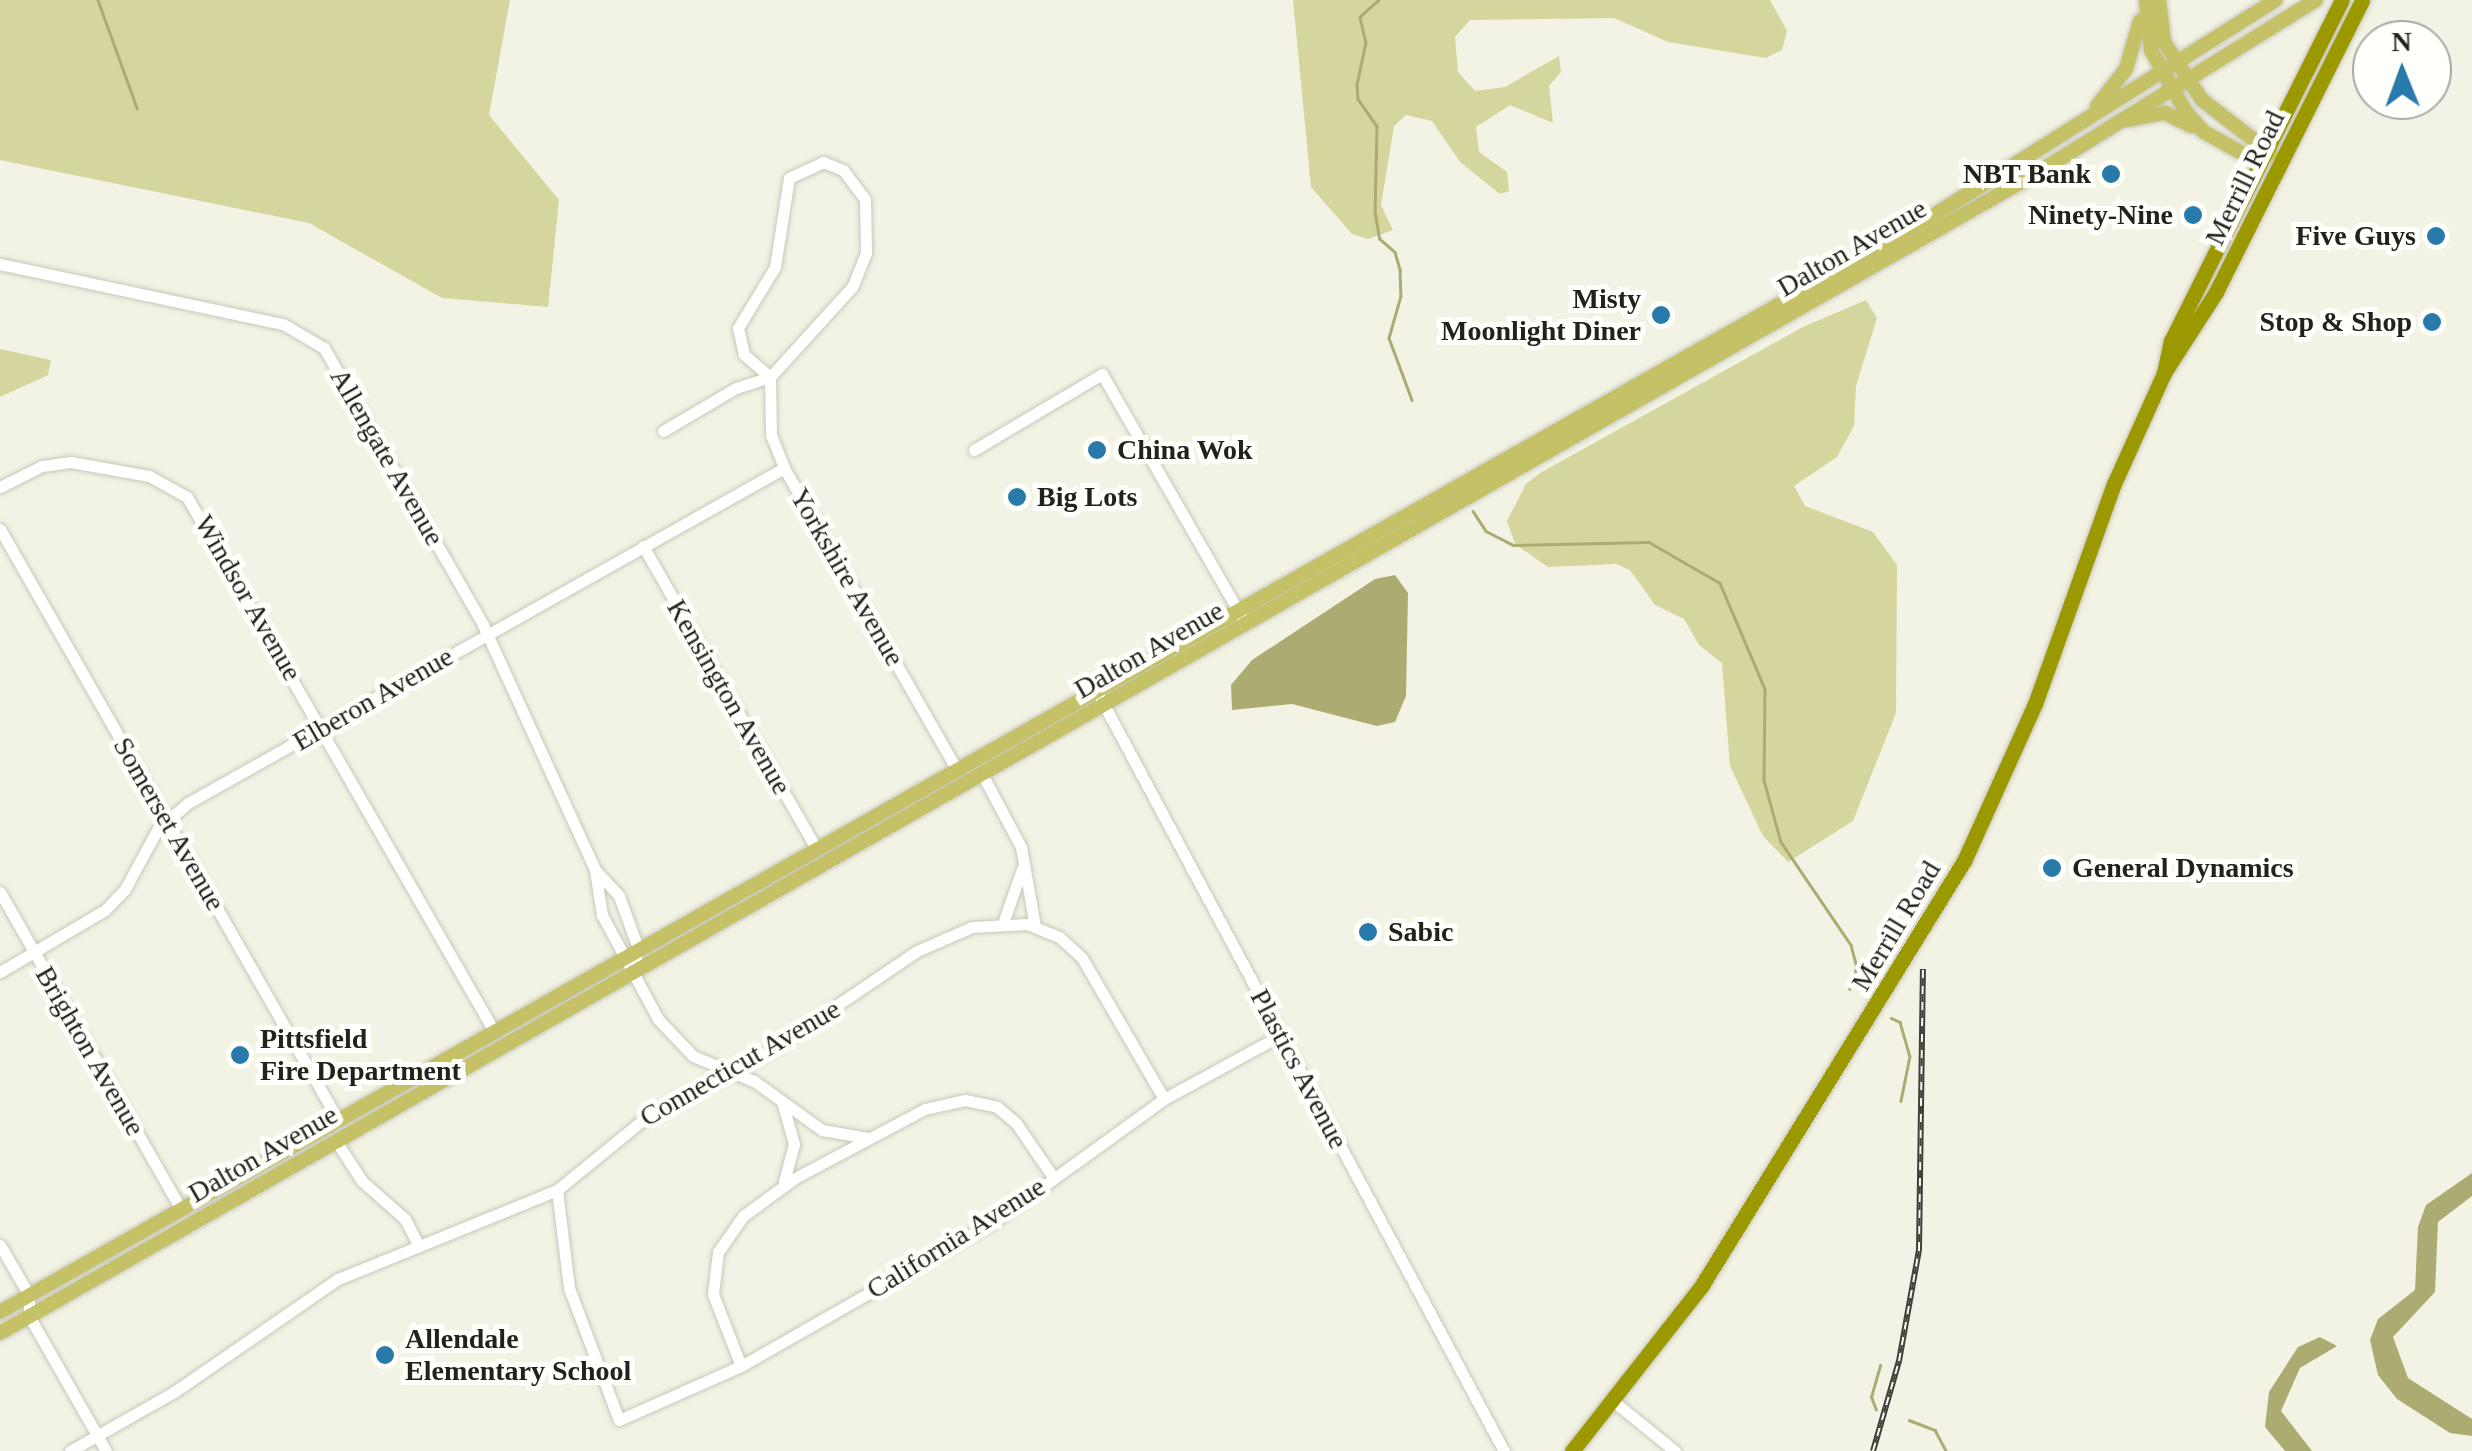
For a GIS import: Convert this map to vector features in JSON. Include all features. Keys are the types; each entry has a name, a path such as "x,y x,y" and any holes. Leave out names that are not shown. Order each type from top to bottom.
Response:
{"highway":[{"name":"Merrill Road","path":"1572,1451 1724,1252 1957,874 2024,732 2107,499 2164,374 2170,341 2342,0"},
{"name":"Merrill Road","path":"2164,374 2186,348 2362,0"}],"main road":[{"path":"2145,0 2148,37 2162,71 2194,123 2216,139"},
{"path":"2077,125 2126,70 2145,0"},
{"path":"2159,0 2161,32 2188,78 2217,118 2278,166"},
{"name":"Dalton Avenue","path":"1929,226 2077,125 2276,0"},
{"name":"Dalton Avenue","path":"0,1333 1246,624 1929,226 2108,127 2316,0"},
{"path":"2108,127 2165,113 2216,139 2263,156"},
{"name":"Dalton Avenue","path":"0,1312 1236,608 1905,240"}],"street":[{"path":"663,430 736,388 770,377 852,288 866,253 870,217 858,183 823,162 789,178 776,267 738,328 744,354 770,377"},
{"name":"Allengate Avenue","path":"0,264 283,324 314,340 340,372 488,634 595,870 618,896 638,948"},
{"path":"974,450 1102,374 1246,624"},
{"name":"Yorkshire Avenue","path":"770,377 768,414 784,468 956,768"},
{"name":"Windsor Avenue","path":"0,487 42,466 70,462 149,476 176,488 206,523 494,1030"},
{"name":"Elberon Avenue","path":"0,972 116,900 167,820 322,728 784,468"},
{"name":"Somerset Avenue","path":"0,528 338,1120"},
{"name":"Kensington Avenue","path":"643,546 816,848"},
{"name":"Plastics Avenue","path":"1095,688 1504,1451"},
{"path":"982,774 1022,854 1034,926 1082,958 1164,1099"},
{"path":"1003,923 1016,897 1022,854"},
{"name":"Allengate Avenue","path":"595,870 599,908 632,972 679,1044 779,1098 822,1130 869,1138"},
{"name":"Brighton Avenue","path":"0,892 181,1209"},
{"name":"Connecticut Avenue","path":"70,1451 174,1392 338,1279 417,1243 557,1190 655,1110 728,1073 917,952 972,927 1003,923 1034,926"},
{"path":"632,972 638,948"},
{"name":"California Avenue","path":"557,1190 569,1288 619,1420 741,1366 995,1221 1164,1099 1281,1034"},
{"path":"741,1366 716,1309 714,1272 726,1236 789,1174 794,1144 779,1098"},
{"path":"778,1189 947,1100 982,1101 1016,1123 1054,1178"},
{"path":"336,1141 362,1180 405,1219 417,1243"},
{"path":"0,1246 28,1295 29,1316 106,1451"},
{"path":"1613,1402 1675,1451"}],"green space":[{"path":"0,0 510,0 489,115 559,200 548,307 442,298 309,223 0,160"},
{"path":"1293,0 1770,0 1787,31 1782,50 1766,58 1668,42 1614,18 1470,20 1455,37 1458,72 1475,91 1505,87 1559,56 1561,72 1549,86 1553,123 1510,105 1476,127 1479,152 1507,172 1509,191 1500,194 1460,162 1432,121 1406,115 1394,126 1381,205 1393,230 1368,239 1352,234 1311,187"},
{"path":"1866,300 1877,318 1856,386 1854,426 1837,457 1794,486 1805,506 1873,532 1897,565 1896,713 1853,821 1788,862 1763,836 1730,766 1722,663 1699,645 1684,619 1655,605 1630,570 1616,564 1548,567 1515,544 1507,521 1526,484 1540,473 1803,327"},
{"path":"0,349 51,360 48,375 0,397"}],"shaded area":[{"path":"1395,575 1408,593 1406,696 1395,722 1377,726 1292,704 1232,710 1231,685 1252,660 1375,579"},
{"path":"2472,1173 2472,1196 2438,1222 2435,1292 2393,1337 2408,1378 2472,1419 2472,1436 2450,1433 2397,1399 2378,1375 2370,1340 2378,1319 2415,1290 2418,1227 2426,1205"},
{"path":"2320,1337 2337,1346 2300,1368 2281,1411 2312,1451 2285,1451 2265,1427 2269,1392 2298,1347"}],"waterway":[{"path":"98,0 137,108"},
{"path":"1379,0 1360,17 1366,42 1358,99 1377,126 1375,212 1380,239 1395,252 1400,270 1401,296 1389,338 1412,400"},
{"path":"1473,511 1486,531 1513,545 1649,542 1720,583 1765,689 1764,780 1781,842 1851,945 1857,967 1850,989"},
{"path":"1891,1018 1900,1022 1910,1056 1901,1101"},
{"path":"1876,1410 1871,1397 1880,1365"},
{"path":"1909,1420 1935,1430 1946,1451"}],"railway":[{"path":"1873,1451 1899,1361 1919,1250 1923,969"}],"place":[{"name":"NBT Bank","path":"2111,174"},
{"name":"Ninety-Nine","path":"2193,215"},
{"name":"Five Guys","path":"2436,236"},
{"name":"Misty Moonlight Diner","path":"1661,315"},
{"name":"Stop & Shop","path":"2432,322"},
{"name":"China Wok","path":"1097,450"},
{"name":"Big Lots","path":"1017,497"},
{"name":"General Dynamics","path":"2052,868"},
{"name":"Sabic","path":"1368,932"},
{"name":"Pittsfield Fire Department","path":"240,1055"},
{"name":"Allendale Elementary School","path":"385,1355"}]}
